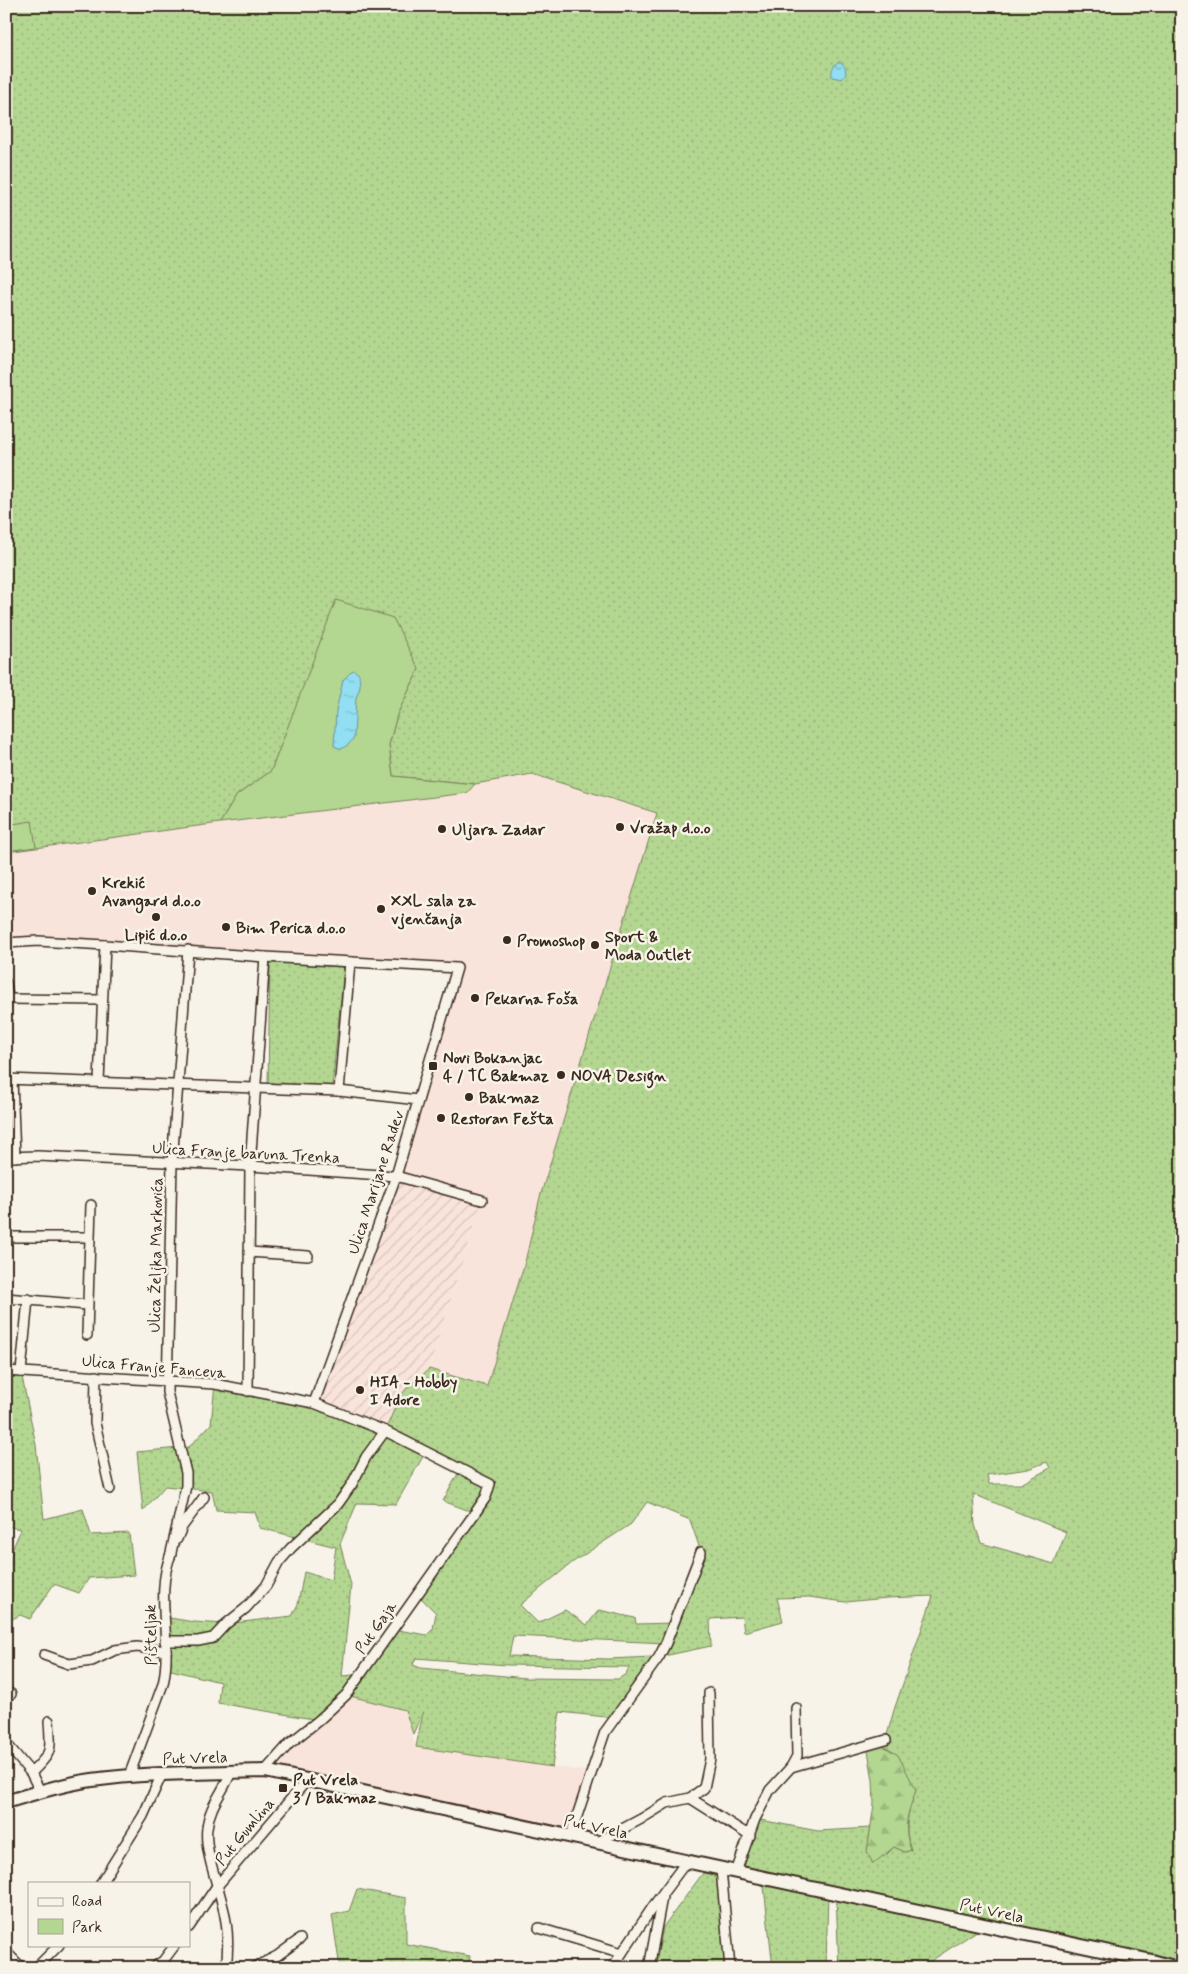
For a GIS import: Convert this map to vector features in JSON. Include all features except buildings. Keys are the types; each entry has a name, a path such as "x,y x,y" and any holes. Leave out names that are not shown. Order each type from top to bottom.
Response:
{"main road":[{"name":"Put Vrela","path":"6,1802 40,1791 90,1780 162,1774 265,1771 1152,1961 1177,1968"}],"street":[{"path":"6,943 38,942 105,945 350,962 339,1091"},
{"path":"99,1082 105,945"},
{"name":"Ulica Željka Markovića","path":"170,1557 186,1486 186,1473 167,1392 167,1380 172,1163 188,950"},
{"path":"248,1391 250,1166 265,957"},
{"name":"Ulica Marijane Radev","path":"314,1403 396,1176 457,968 350,962"},
{"path":"6,983 7,999 102,1000"},
{"path":"11,1157 9,1079 339,1091 418,1100"},
{"name":"Ulica Franje baruna Trenka","path":"11,1157 250,1166 396,1176 482,1200"},
{"path":"87,1335 91,1205"},
{"path":"6,1237 89,1237"},
{"path":"249,1252 308,1256"},
{"path":"6,1298 87,1304"},
{"path":"21,1372 28,1299"},
{"name":"Ulica Franje Fanceva","path":"6,1371 216,1384 314,1403 385,1431 490,1484"},
{"path":"96,1376 95,1423 110,1489"},
{"path":"44,1656 68,1664 92,1661 115,1650 165,1646 213,1638 226,1624 246,1608 266,1586 279,1562 291,1548 338,1504 352,1484 366,1457 385,1431"},
{"name":"Put Gaja","path":"265,1771 289,1744 346,1695 475,1514 486,1497 490,1484"},
{"name":"Pišteljak","path":"129,1776 167,1669 164,1581 170,1557 182,1527 204,1498"},
{"path":"570,1837 605,1732 659,1657 701,1552"},
{"path":"596,1843 642,1820 667,1803 690,1798 704,1788 710,1759 709,1693"},
{"path":"736,1872 755,1818 770,1790 791,1767 797,1756 796,1708"},
{"path":"31,1773 46,1758 49,1752 49,1721"},
{"path":"791,1767 886,1740"},
{"path":"6,1743 31,1773 40,1791"},
{"path":"226,1968 227,1926 210,1856 207,1828 216,1798 227,1782 231,1772"},
{"path":"102,1882 143,1816 162,1774"},
{"name":"Put Gumlina","path":"190,1926 217,1886 307,1780"},
{"path":"690,1798 750,1836"},
{"path":"612,1968 686,1862"},
{"path":"721,1869 730,1968"},
{"path":"649,1968 662,1894"},
{"path":"539,1928 622,1953"},
{"path":"255,1968 277,1956 300,1939"},
{"path":"36,1968 58,1946"},
{"path":"153,1968 163,1961 174,1946"},
{"path":"6,1952 22,1968"}],"shaded area":[{"path":"532,774 657,813 540,1197 525,1262 487,1387 429,1369 482,1200 396,1176 457,968 6,943 6,852 353,804"},
{"path":"396,1176 482,1200 429,1369 406,1389 385,1431 314,1403"},
{"path":"346,1695 405,1710 416,1747 592,1772 570,1837 265,1771"}],"green space":[{"path":"6,6 1182,6 1182,1529 1172,1553 1179,1587 1182,1587 1182,1968 986,1925 920,1968 839,1968 836,1894 828,1892 826,1968 773,1968 763,1878 736,1872 755,1819 818,1831 871,1828 867,1852 884,1857 894,1847 905,1852 911,1850 907,1826 916,1790 906,1774 867,1745 887,1735 933,1596 845,1602 809,1597 777,1598 783,1621 744,1632 742,1617 710,1619 711,1646 659,1657 666,1643 513,1636 509,1656 609,1659 652,1657 615,1718 560,1712 552,1767 416,1747 423,1712 413,1734 405,1710 346,1695 319,1720 218,1703 220,1682 167,1669 164,1617 194,1622 226,1624 292,1616 298,1604 304,1572 331,1580 336,1547 260,1528 255,1512 216,1510 212,1491 165,1486 143,1511 137,1452 189,1447 211,1424 215,1384 314,1403 385,1431 399,1398 406,1389 429,1369 487,1386 525,1262 540,1197 657,813 532,774 475,784 393,776 389,745 397,715 419,669 291,720 271,771 237,795 220,823 6,852","holes":["425,1453 460,1470 443,1501 475,1513 417,1594 436,1613 433,1629 427,1635 392,1629 372,1657 353,1675 342,1676 351,1585 340,1544 357,1503 396,1504","1047,1462 1050,1468 1021,1484 989,1484 987,1475 1028,1469","973,1494 1066,1532 1054,1564 981,1543 975,1525","647,1502 690,1520 701,1552 674,1623 636,1624 635,1618 599,1610 587,1625 565,1610 538,1623 520,1605 573,1562 631,1524","416,1658 507,1665 629,1667 626,1674 618,1679 526,1678 421,1668 413,1665"]},
{"path":"336,600 393,618 419,669 397,715 389,745 393,776 475,784 467,793 220,823 237,795 271,771"},
{"path":"32,821 36,847 6,851 6,825"},
{"path":"270,962 344,967 332,1087 268,1084"},
{"path":"6,1371 21,1372 36,1445 44,1519 83,1509 91,1535 129,1533 134,1575 89,1578 79,1593 54,1584 30,1619 20,1615 12,1619 6,1641 6,1581 8,1580 12,1550 21,1529 6,1526"},
{"path":"1182,1529 1182,1587 1179,1587 1172,1553"},
{"path":"867,1745 883,1746 898,1755 916,1790 907,1820 908,1841 911,1850 905,1852 894,1847 873,1864 867,1852 874,1804 873,1780"},
{"path":"703,1873 726,1877 730,1968 655,1968 663,1927"},
{"path":"357,1889 406,1898 406,1944 470,1956 468,1968 340,1968 332,1915 349,1911"}],"water":[{"path":"838,62 841,62 845,67 846,74 842,79 832,77 833,68"},
{"path":"353,670 359,674 360,687 356,698 354,738 341,749 334,746 336,711 343,680"}],"place":[{"name":"Vražap d.o.o","path":"620,827"},
{"name":"Uljara Zadar","path":"442,829"},
{"name":"Krekić Avangard d.o.o","path":"92,891"},
{"name":"XXL sala za vjenčanja","path":"381,909"},
{"name":"Lipić d.o.o","path":"156,917"},
{"name":"Bim Perica d.o.o","path":"226,927"},
{"name":"Promoshop","path":"507,940"},
{"name":"Sport & Moda Outlet","path":"595,945"},
{"name":"Pekarna Foša","path":"475,998"},
{"name":"Novi Bokanjac 4 / TC Bakmaz","path":"433,1066"},
{"name":"NOVA Design","path":"561,1075"},
{"name":"Bakmaz","path":"469,1097"},
{"name":"Restoran Fešta","path":"441,1118"},
{"name":"HIA - Hobby I Adore","path":"360,1390"},
{"name":"Put Vrela 3 / Bakmaz","path":"283,1788"}]}
